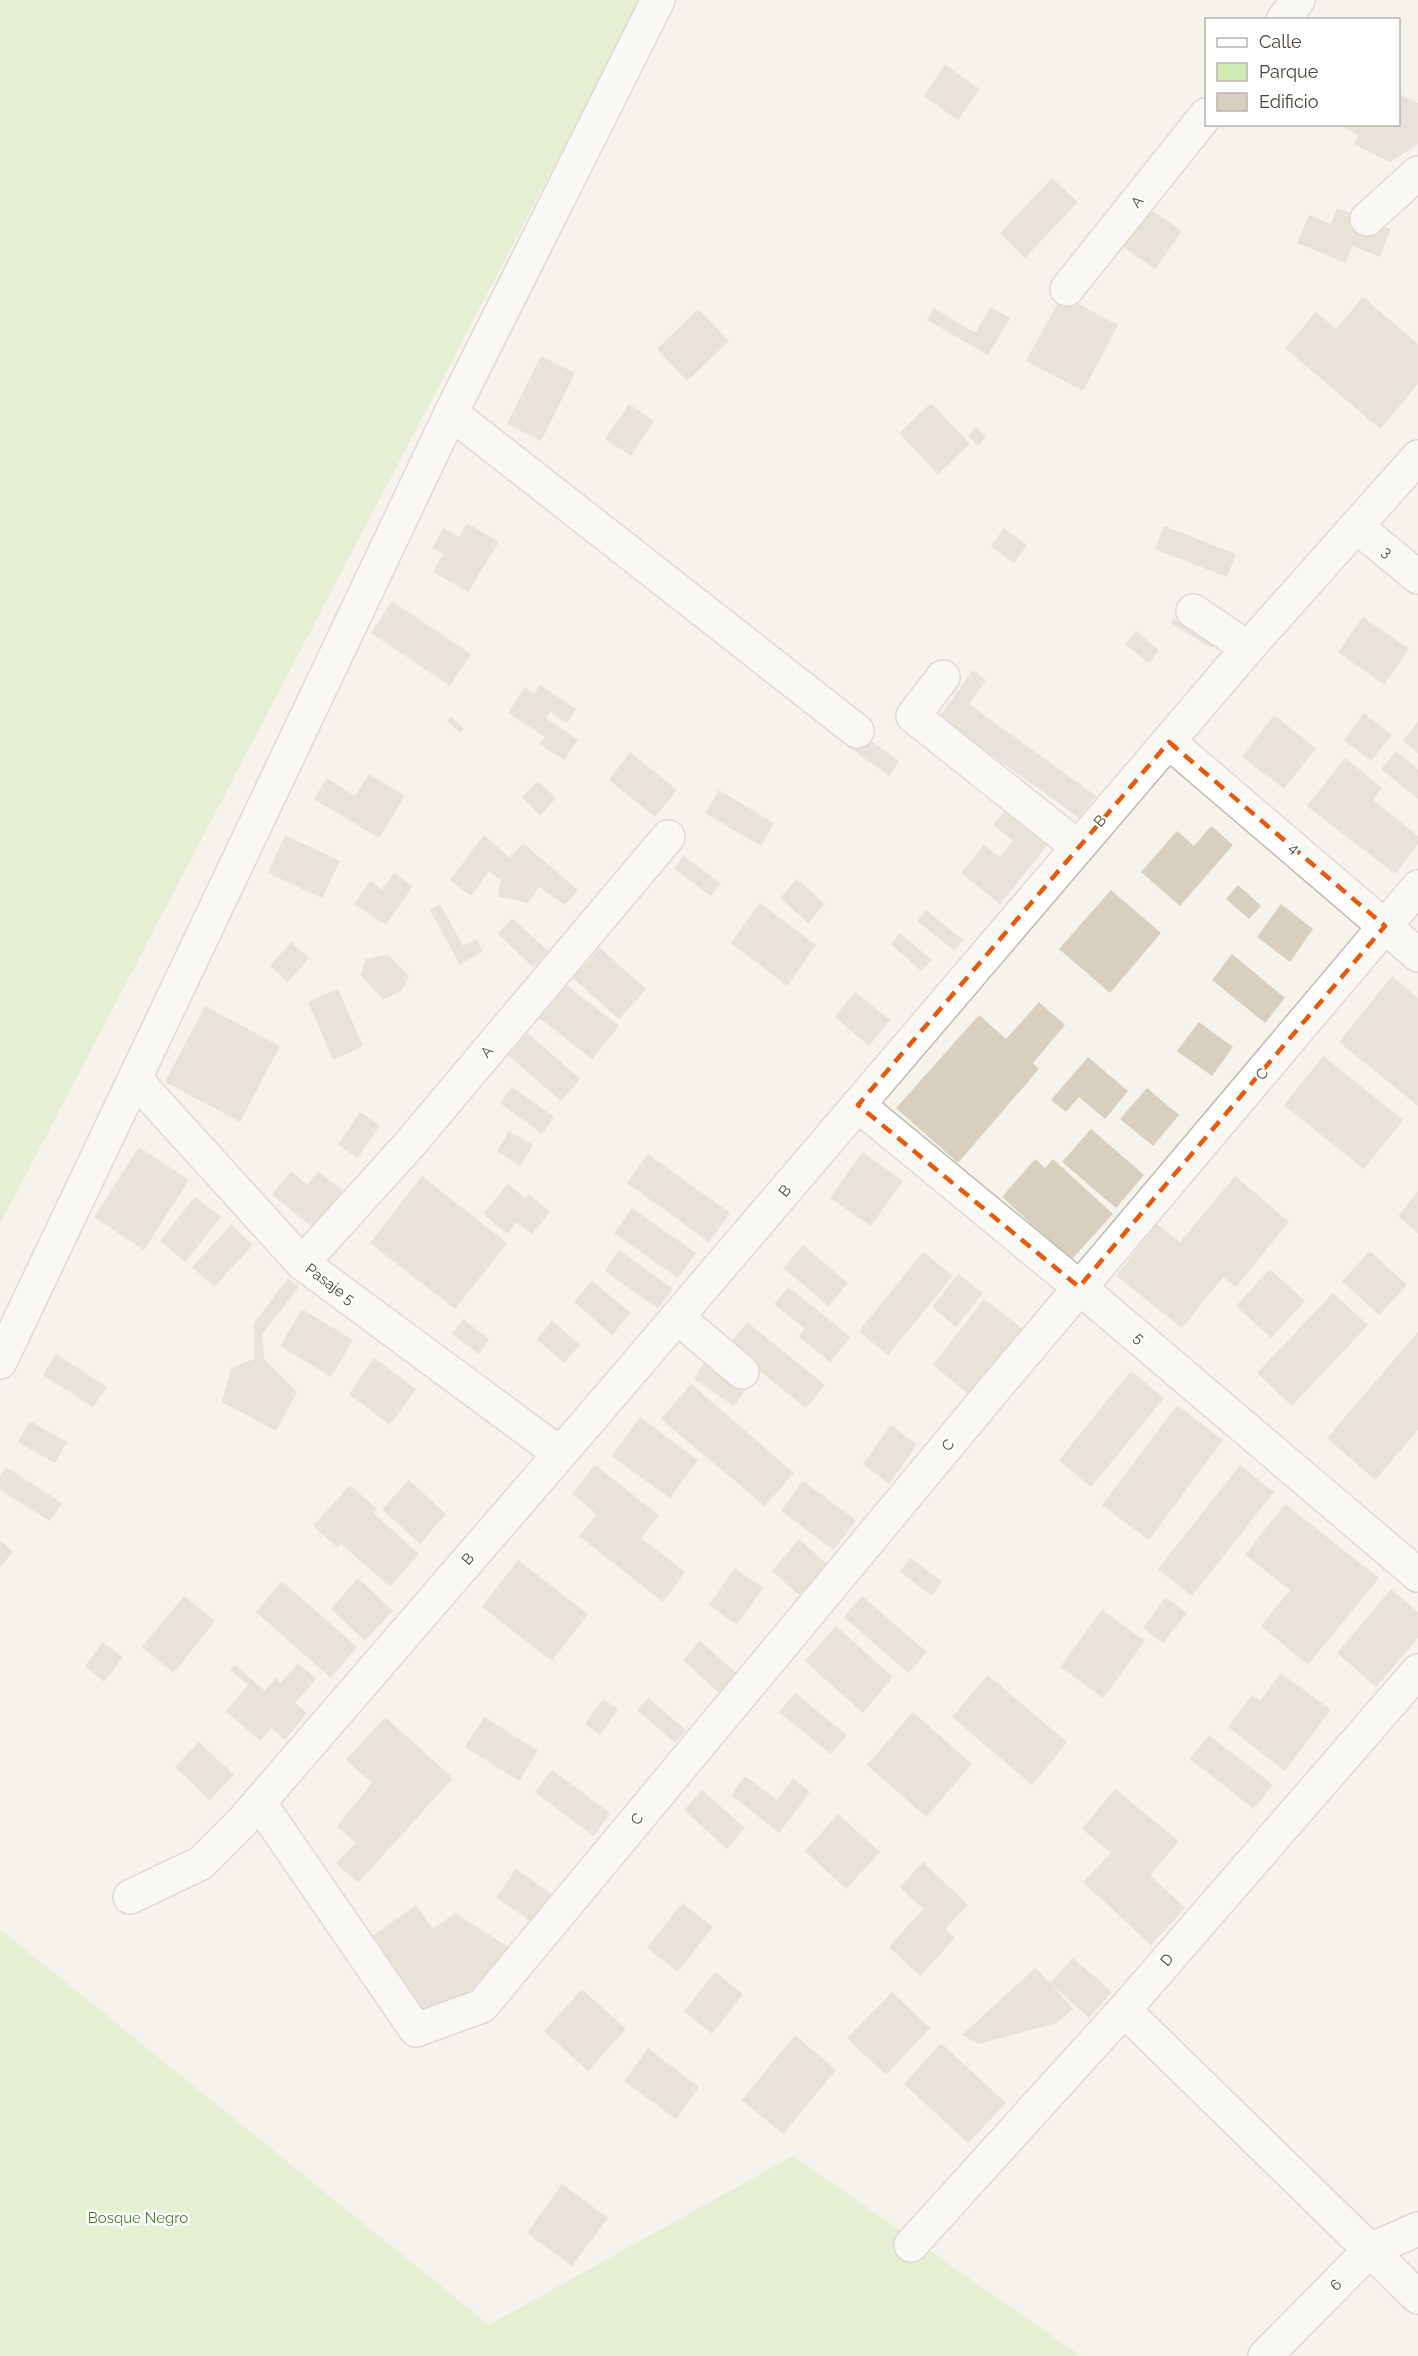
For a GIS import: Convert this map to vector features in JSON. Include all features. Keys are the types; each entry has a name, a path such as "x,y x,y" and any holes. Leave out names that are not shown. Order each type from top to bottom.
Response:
{"street":[{"path":"0,1362 451,413 658,0"},
{"path":"1284,18 1298,0"},
{"name":"A","path":"1067,289 1205,116"},
{"path":"1367,219 1418,173"},
{"path":"451,413 856,730"},
{"name":"B","path":"130,1897 201,1863 259,1802 1248,648 1418,457"},
{"name":"3","path":"1356,526 1418,577"},
{"path":"1193,611 1248,648"},
{"path":"943,677 913,716 1078,847"},
{"name":"4","path":"1169,742 1418,955"},
{"name":"A","path":"302,1263 409,1145 668,837"},
{"name":"C","path":"259,1802 416,2030 482,2006 1079,1287 1418,887"},
{"name":"Pasaje 5","path":"135,1079 302,1263 559,1453"},
{"name":"5","path":"858,1105 1079,1287 1418,1575"},
{"path":"677,1317 742,1372"},
{"name":"D","path":"911,2245 1124,2010 1418,1671"},
{"path":"1124,2010 1418,2297"},
{"name":"6","path":"1265,2356 1371,2250 1418,2229"}],"highlighted area":[{"path":"1169,742 1385,926 1079,1287 858,1105"}],"green space":[{"path":"0,0 641,0 0,1224"},
{"name":"Bosque Negro","path":"0,1929 489,2325 793,2156 1081,2356 0,2356"}],"building":[{"path":"945,65 980,89 958,120 924,96"},
{"path":"1400,94 1418,103 1418,144 1390,162 1354,144 1358,135 1341,126 1400,126"},
{"path":"1052,178 1078,202 1025,258 1000,233"},
{"path":"1144,205 1182,231 1155,269 1118,243"},
{"path":"1337,208 1391,229 1380,257 1352,246 1346,263 1297,243 1309,215 1331,224"},
{"path":"1062,295 1118,325 1083,391 1026,361"},
{"path":"1363,297 1418,344 1418,384 1380,429 1285,348 1316,312 1336,329"},
{"path":"991,307 1010,318 988,355 927,320 934,308 975,333"},
{"path":"698,309 729,341 687,381 657,349"},
{"path":"541,356 575,373 541,441 507,424"},
{"path":"931,403 970,444 938,474 899,433"},
{"path":"629,404 654,421 631,456 605,439"},
{"path":"976,427 986,437 978,446 968,436"},
{"path":"467,523 499,542 468,592 433,572 443,554 432,548 444,528 459,537"},
{"path":"1164,526 1236,554 1227,577 1155,549"},
{"path":"1004,528 1027,545 1014,563 991,546"},
{"path":"392,601 471,654 450,686 371,633"},
{"path":"1363,617 1409,649 1384,685 1338,652"},
{"path":"1173,618 1214,644 1211,648 1171,623"},
{"path":"1136,631 1159,650 1149,663 1125,644"},
{"path":"973,670 986,680 969,704 1096,796 1079,818 939,717"},
{"path":"540,685 576,709 567,723 550,712 546,718 578,740 564,760 539,744 545,737 508,713 525,687 534,694"},
{"path":"1364,713 1392,735 1371,761 1344,740"},
{"path":"1274,715 1316,748 1284,789 1242,757"},
{"path":"451,717 464,729 460,733 447,721"},
{"path":"1418,722 1418,753 1403,741"},
{"path":"857,731 899,761 889,776 846,745"},
{"path":"1396,751 1418,769 1418,799 1381,769"},
{"path":"630,752 677,790 655,817 609,780"},
{"path":"1345,758 1382,788 1373,800 1418,836 1418,844 1395,874 1307,806"},
{"path":"369,774 405,796 379,838 314,799 327,778 355,796"},
{"path":"538,781 556,798 540,815 522,797"},
{"path":"719,790 774,823 761,846 705,813"},
{"path":"1008,806 1051,841 1000,904 961,873 984,845 1000,857 1013,841 993,825"},
{"path":"1211,826 1233,845 1180,906 1141,872 1177,831 1194,846"},
{"path":"285,835 340,861 322,898 268,873"},
{"path":"484,835 510,858 523,843 578,890 565,905 539,887 528,903 498,896 501,880 489,871 471,896 450,880"},
{"path":"683,856 721,883 711,896 674,869"},
{"path":"394,873 413,886 386,925 354,904 370,881 382,890"},
{"path":"797,879 825,904 808,923 780,898"},
{"path":"1238,885 1261,906 1249,919 1226,899"},
{"path":"1111,890 1161,933 1110,993 1059,949"},
{"path":"760,903 816,945 787,986 731,943"},
{"path":"440,904 463,946 476,939 483,951 460,965 430,910"},
{"path":"1281,904 1313,929 1290,962 1257,937"},
{"path":"926,910 963,940 955,951 917,921"},
{"path":"512,918 548,951 533,967 498,934"},
{"path":"900,933 932,960 921,971 891,944"},
{"path":"291,942 309,958 288,982 270,966"},
{"path":"600,948 646,989 619,1019 573,978"},
{"path":"1232,954 1285,998 1265,1023 1212,980"},
{"path":"388,955 409,976 402,990 383,1000 361,975 365,959"},
{"path":"1392,976 1418,998 1418,1106 1339,1042"},
{"path":"564,983 619,1026 592,1059 538,1017"},
{"path":"338,989 363,1046 333,1060 308,1002"},
{"path":"855,992 890,1020 869,1046 835,1017"},
{"path":"1039,1002 1065,1025 1033,1063 1039,1069 958,1163 896,1108 979,1015 1006,1039"},
{"path":"205,1006 280,1046 240,1122 165,1082"},
{"path":"1199,1022 1233,1047 1212,1076 1177,1051"},
{"path":"528,1033 580,1079 561,1101 508,1055"},
{"path":"1323,1056 1403,1120 1364,1169 1284,1105"},
{"path":"1088,1057 1128,1091 1105,1119 1079,1097 1066,1112 1051,1100"},
{"path":"512,1087 554,1117 542,1134 500,1103"},
{"path":"1147,1088 1179,1115 1153,1146 1120,1119"},
{"path":"360,1112 380,1125 358,1158 338,1145"},
{"path":"1091,1129 1144,1175 1116,1208 1062,1162"},
{"path":"509,1131 533,1145 520,1166 497,1151"},
{"path":"139,1147 189,1180 144,1250 94,1217"},
{"path":"862,1152 903,1181 871,1226 830,1198"},
{"path":"648,1154 730,1213 709,1242 627,1183"},
{"path":"1035,1159 1045,1168 1053,1159 1113,1214 1071,1260 1002,1197"},
{"path":"291,1171 307,1185 318,1171 343,1191 314,1228 272,1195"},
{"path":"422,1176 507,1243 455,1309 370,1243"},
{"path":"1235,1176 1289,1222 1236,1287 1223,1277 1182,1328 1116,1276 1157,1224 1180,1242"},
{"path":"508,1184 526,1199 529,1194 550,1212 532,1234 517,1222 507,1234 483,1214"},
{"path":"1418,1191 1418,1233 1398,1216"},
{"path":"195,1197 221,1217 185,1262 160,1241"},
{"path":"632,1208 696,1253 678,1278 614,1233"},
{"path":"231,1225 253,1245 214,1287 192,1267"},
{"path":"803,1245 848,1283 829,1306 783,1268"},
{"path":"619,1250 673,1289 658,1309 605,1271"},
{"path":"1370,1251 1407,1285 1379,1315 1342,1281"},
{"path":"923,1252 953,1276 888,1355 859,1331"},
{"path":"1270,1269 1305,1301 1271,1338 1236,1306"},
{"path":"958,1274 983,1293 956,1327 932,1307"},
{"path":"288,1278 299,1287 262,1334 264,1359 297,1392 276,1431 222,1402 231,1368 254,1359 254,1323"},
{"path":"592,1281 631,1313 612,1335 574,1302"},
{"path":"789,1287 850,1337 830,1362 798,1336 805,1329 774,1304"},
{"path":"1333,1293 1368,1325 1292,1406 1257,1373"},
{"path":"984,1299 1023,1329 971,1396 933,1365"},
{"path":"302,1309 353,1340 331,1377 280,1346"},
{"path":"463,1319 489,1339 479,1354 452,1334"},
{"path":"552,1321 580,1345 564,1363 537,1339"},
{"path":"747,1322 825,1385 806,1408 728,1346"},
{"path":"1418,1332 1418,1430 1375,1480 1327,1438"},
{"path":"56,1354 107,1387 93,1407 43,1375"},
{"path":"374,1358 416,1389 390,1425 349,1394"},
{"path":"707,1358 748,1386 734,1406 694,1379"},
{"path":"1131,1371 1164,1398 1091,1487 1059,1460"},
{"path":"691,1384 794,1473 765,1506 661,1419"},
{"path":"1177,1405 1223,1440 1149,1540 1102,1505"},
{"path":"640,1417 698,1460 670,1498 612,1456"},
{"path":"30,1421 67,1442 55,1463 18,1442"},
{"path":"891,1425 917,1445 889,1484 863,1464"},
{"path":"595,1465 659,1515 641,1538 685,1572 663,1602 579,1536 597,1514 572,1494"},
{"path":"1240,1465 1274,1492 1192,1596 1158,1569"},
{"path":"6,1467 62,1503 50,1521 0,1490 0,1477"},
{"path":"409,1480 446,1514 420,1544 382,1509"},
{"path":"803,1481 856,1520 834,1550 781,1511"},
{"path":"350,1485 377,1509 373,1513 419,1554 390,1587 341,1544 338,1548 313,1526"},
{"path":"1285,1504 1379,1578 1308,1665 1261,1626 1290,1590 1245,1555"},
{"path":"799,1539 827,1564 800,1596 772,1571"},
{"path":"0,1540 13,1552 0,1567"},
{"path":"910,1558 942,1581 932,1596 900,1572"},
{"path":"518,1560 588,1614 552,1661 482,1607"},
{"path":"735,1568 763,1588 737,1625 709,1605"},
{"path":"358,1578 393,1611 365,1641 331,1609"},
{"path":"282,1581 357,1647 331,1678 256,1612"},
{"path":"1391,1589 1418,1612 1418,1638 1376,1687 1337,1653"},
{"path":"184,1596 215,1621 174,1673 142,1647"},
{"path":"862,1596 927,1652 908,1673 844,1617"},
{"path":"1166,1597 1187,1613 1163,1643 1143,1628"},
{"path":"1102,1610 1145,1641 1103,1698 1060,1667"},
{"path":"836,1626 893,1677 863,1713 805,1661"},
{"path":"700,1641 738,1674 720,1694 683,1660"},
{"path":"103,1642 123,1657 104,1682 85,1666"},
{"path":"298,1663 316,1679 295,1703 307,1713 285,1740 271,1728 260,1741 226,1711 248,1685 230,1670 235,1665 265,1691 275,1678 281,1683"},
{"path":"1281,1673 1331,1710 1285,1771 1228,1727 1252,1695 1260,1701"},
{"path":"988,1675 1067,1742 1032,1785 952,1717"},
{"path":"795,1693 847,1735 831,1754 779,1712"},
{"path":"648,1698 686,1730 675,1743 637,1710"},
{"path":"603,1699 618,1709 600,1735 585,1724"},
{"path":"913,1712 972,1764 926,1817 867,1765"},
{"path":"385,1717 453,1778 358,1883 336,1863 355,1843 337,1826 372,1783 346,1760"},
{"path":"484,1717 538,1751 519,1781 465,1747"},
{"path":"1209,1735 1273,1785 1254,1809 1190,1759"},
{"path":"199,1742 234,1775 210,1800 175,1767"},
{"path":"552,1770 610,1813 594,1836 535,1792"},
{"path":"745,1776 777,1800 793,1778 810,1792 779,1833 731,1795"},
{"path":"1115,1789 1179,1841 1150,1875 1185,1908 1151,1945 1083,1882 1111,1853 1082,1829"},
{"path":"702,1790 745,1828 727,1849 684,1810"},
{"path":"838,1814 880,1852 846,1889 805,1851"},
{"path":"923,1862 968,1905 945,1929 955,1938 920,1976 889,1947 923,1909 900,1887"},
{"path":"516,1869 553,1895 533,1923 496,1897"},
{"path":"682,1903 713,1927 678,1972 647,1948"},
{"path":"416,1905 433,1929 455,1913 510,1948 481,1995 428,2015 366,1945 368,1939"},
{"path":"1073,1958 1112,1992 1089,2018 1050,1983"},
{"path":"1035,1968 1073,2009 1057,2023 978,2044 962,2035"},
{"path":"715,1972 743,1994 712,2034 684,2012"},
{"path":"582,1989 626,2029 588,2071 544,2031"},
{"path":"892,1992 930,2028 886,2075 847,2038"},
{"path":"795,2035 836,2070 783,2134 742,2100"},
{"path":"941,2043 1006,2103 968,2143 904,2084"},
{"path":"648,2048 699,2087 676,2119 624,2081"},
{"path":"562,2184 608,2218 572,2266 527,2233"}]}
